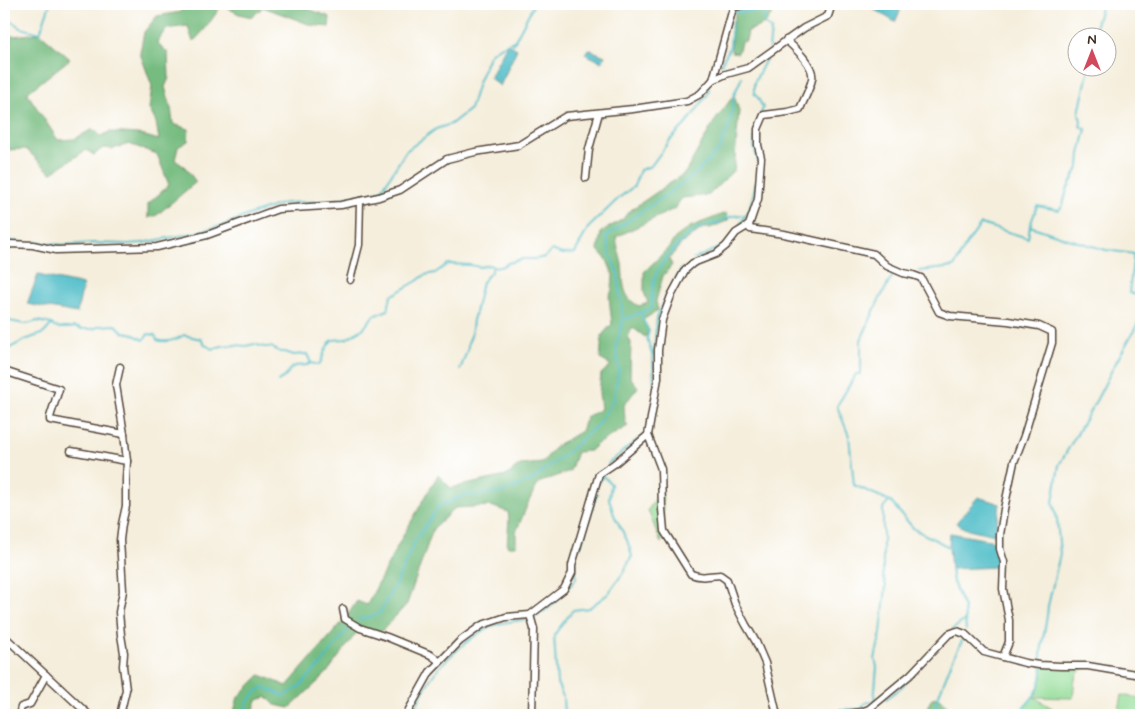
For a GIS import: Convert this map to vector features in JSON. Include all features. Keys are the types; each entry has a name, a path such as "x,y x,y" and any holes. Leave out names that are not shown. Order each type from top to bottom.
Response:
{"street":[{"path":"713,80 733,8 744,4"},
{"path":"4,251 7,248 6,243 33,245 56,250 157,247 207,235 278,209 340,205 379,197 400,190 447,159 475,152 519,145 566,116 687,101 700,94 713,80 748,68 804,28 828,16 832,4"},
{"path":"777,715 765,663 735,604 727,580 720,575 704,577 691,574 664,531 661,469 648,435 658,378 658,350 662,320 671,296 685,270 694,263 716,254 726,246 736,233 749,225 758,199 761,158 758,145 758,129 764,115 800,109 813,77 811,68 798,51 786,40"},
{"path":"586,178 589,149 599,113"},
{"path":"350,280 359,245 360,201"},
{"path":"749,225 750,229 784,234 874,254 887,266 921,278 939,312 950,316 1008,321 1039,326 1052,332 1052,343 1024,436 1014,462 1000,535 1000,549 1004,562 1003,589 1009,620 1009,642 1003,657"},
{"path":"120,367 116,385 127,461 126,506 120,540 123,590 119,612 126,690 120,715"},
{"path":"4,371 59,389 50,420 124,434"},
{"path":"406,715 430,672 460,641 482,626 506,618 530,615 564,589 572,573 572,565 599,474 614,464 648,435"},
{"path":"71,451 127,461"},
{"path":"343,609 345,619 360,628 387,636 431,655 439,662"},
{"path":"530,615 534,629 532,715"},
{"path":"840,715 861,712 869,708 910,675 949,634 957,631 965,634 984,652 1025,663 1088,666 1141,676"},
{"path":"4,636 89,715"},
{"path":"19,715 21,707 30,704 46,675"}],"green space":[{"path":"183,4 295,4 330,17 329,27 311,25 263,7 252,17 239,14 222,5 193,42 188,26 166,29 157,42 168,53 169,78 165,87 171,107 173,124 189,129 188,141 178,147 175,160 185,167 196,182 157,215 148,218 148,204 169,185 157,154 129,144 113,149 103,148 94,155 86,150 51,173 26,149 4,150 4,37 40,33 70,59 27,93 58,140 74,139 93,129 101,136 109,132 138,134 159,140 156,122 149,109 152,86 140,53 144,32 157,16 181,12"},
{"path":"748,4 796,4 797,7 773,13 765,24 748,31 746,41 741,42 738,53 731,52 732,28 736,10"},
{"path":"734,95 739,111 734,170 709,195 682,198 674,209 616,237 626,294 639,306 648,303 644,292 644,272 670,246 675,238 690,227 726,213 729,220 710,228 703,228 681,244 669,259 672,265 663,276 656,301 658,310 643,320 649,331 645,337 632,327 628,338 631,342 630,377 638,387 624,405 625,421 628,426 597,444 590,451 577,452 570,471 538,483 516,532 516,546 507,546 508,512 491,506 455,508 433,529 407,604 379,634 360,628 326,674 290,708 275,705 267,697 257,700 252,715 233,715 238,697 260,675 287,686 345,619 357,601 367,605 400,541 438,475 451,488 506,476 520,465 542,463 556,446 581,431 586,417 601,409 599,393 601,374 611,365 600,359 602,335 612,324 609,297 612,290 613,275 607,260 598,250 601,232 623,219 629,211 685,173 714,122"},
{"path":"662,489 664,531 661,543 648,510"},
{"path":"1041,665 1088,666 1077,675 1074,683 1073,698 1034,697 1063,715 1017,715 1037,693 1042,678"},
{"path":"1122,695 1141,699 1141,715 1118,715"},
{"path":"938,697 957,715 923,715 932,698"}],"water":[{"path":"865,4 892,4 901,9 895,22"},
{"path":"507,44 517,49 500,86 490,78"},
{"path":"588,49 605,56 602,62 585,54"},
{"path":"38,275 83,285 77,313 27,304"},
{"path":"978,497 1000,504 995,535 964,528 956,523"},
{"path":"950,533 995,541 997,567 951,569"}],"waterway":[{"path":"4,16 21,28 40,33 50,4"},
{"path":"512,46 534,4"},
{"path":"734,12 765,12 777,4"},
{"path":"1095,28 1102,4"},
{"path":"765,12 765,24 771,30 769,49"},
{"path":"721,64 730,47 732,21"},
{"path":"34,242 65,245 142,243 220,226 284,203 328,201 381,191 406,151 436,129 451,124 470,109 490,54 516,40"},
{"path":"756,126 763,108 754,93 754,83 766,59"},
{"path":"358,620 379,614 395,586 414,543 439,506 466,495 499,493 531,481 570,450 597,425 613,402 619,370 616,346 623,320 618,274 610,254 606,236 693,176 719,150 730,123 734,95 742,77"},
{"path":"1087,78 1079,113 1080,126 1086,129 1079,166 1067,190 1063,205 1059,210 1037,206 1030,226 1106,250 1134,254 1129,293 1141,296"},
{"path":"278,381 286,376 290,369 295,366 311,363 319,365 332,340 346,339 364,328 373,316 388,310 391,296 425,275 435,273 448,264 501,267 523,259 545,257 552,250 562,254 575,253 588,228 634,186 640,170 651,166 670,140 687,123 708,94 709,88"},
{"path":"755,130 754,147 758,162"},
{"path":"738,228 750,208 756,182"},
{"path":"623,320 652,308 652,291 656,274 666,258 687,236 702,227 734,216 746,215"},
{"path":"919,271 954,267 966,245 981,224 1028,238 1030,226"},
{"path":"4,239 24,242"},
{"path":"694,259 719,248"},
{"path":"460,370 468,348 482,282 493,267"},
{"path":"654,385 653,360 657,318 682,268"},
{"path":"912,279 893,275 878,302 861,340 861,374 856,374 837,406 849,436 854,485 890,501 914,529 949,547"},
{"path":"641,313 649,331 647,338 653,358"},
{"path":"1041,663 1048,606 1060,554 1057,519 1053,502 1059,465 1141,318"},
{"path":"4,320 25,324 37,321 52,324 54,327 75,327 81,329 116,325 123,332 130,333 144,340 148,334 155,335 157,340 164,341 174,340 184,335 201,339 204,344 212,349 222,346 254,344 271,347 280,352 294,355 307,354 311,363"},
{"path":"4,351 44,333 52,324"},
{"path":"608,464 639,438"},
{"path":"564,715 563,697 557,683 554,635 573,610 589,608 608,594 632,556 609,499 611,484 603,476 599,483"},
{"path":"580,548 597,493"},
{"path":"825,715 848,709 861,709 865,703 874,701 877,667 875,659 881,633 886,586 883,575 883,508 890,501"},
{"path":"567,589 576,579 576,562"},
{"path":"951,569 953,582 964,608 966,630"},
{"path":"534,618 550,607 562,594"},
{"path":"412,715 424,689 434,674 444,662 466,643 480,632 496,625 528,620"},
{"path":"953,629 965,620"},
{"path":"243,715 250,698 264,687 284,696 299,687 323,662 349,627"},
{"path":"933,715 952,661 964,637 961,635"},
{"path":"1017,715 1035,694 1042,675 1042,667"},
{"path":"886,699 905,683"}]}
